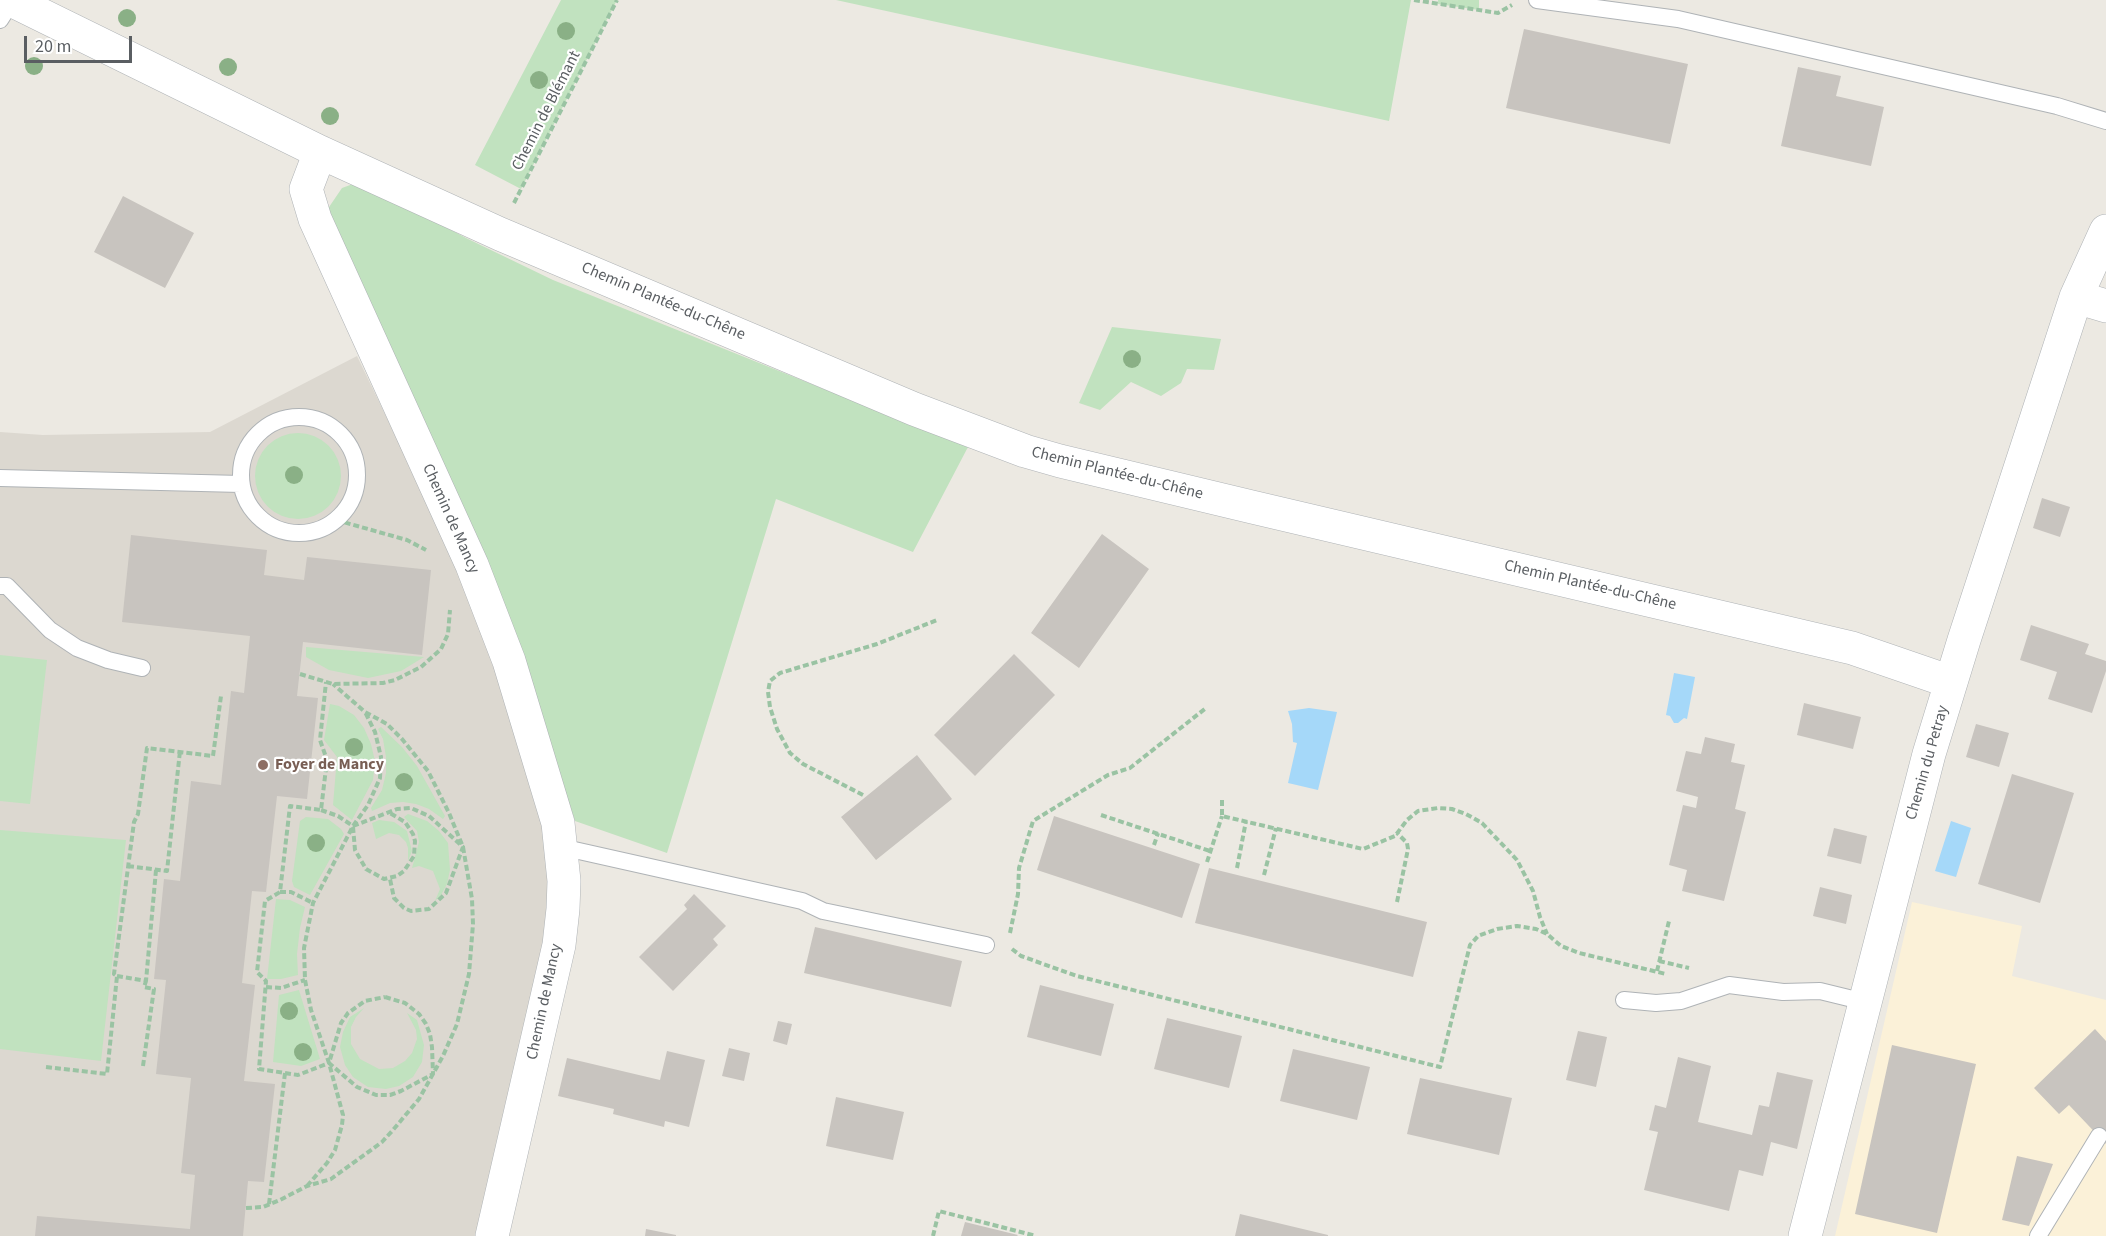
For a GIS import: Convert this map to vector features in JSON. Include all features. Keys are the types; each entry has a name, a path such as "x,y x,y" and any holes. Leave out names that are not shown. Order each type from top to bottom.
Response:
{"street":[{"path":"12,0 320,152"},
{"name":"Chemin Plantée-du-Chêne","path":"320,152 500,234 914,409 1034,453 1240,504 1852,648 1951,682"},
{"name":"Chemin de Mancy","path":"320,152 306,189 315,219 476,575 509,661 558,823 564,890 559,945 492,1236"},
{"name":"Chemin du Petray","path":"1805,1236 1921,782 1951,682 2091,301 2106,231"}],"lane":[{"path":"0,20 12,0"},
{"path":"1537,0 1678,20 2057,106 2106,121"},
{"path":"300,417 317,420 331,427 344,439 351,450 356,467 356,484 352,499 344,512 328,526 309,532 292,533 276,529 262,521 252,509 241,484 246,450 255,437 267,427 282,420 300,417"},
{"path":"0,478 241,484"},
{"path":"2,583 50,630 77,648 108,660 142,668"},
{"path":"561,847 802,901 823,911 986,945"},
{"path":"1624,1000 1656,1003 1682,1001 1729,985 1783,992 1820,991 1864,1002"},
{"path":"2038,1236 2099,1136"}],"path":[{"name":"Chemin de Blémant","path":"500,234 617,0"},
{"path":"1414,0 1498,13 1515,4"},
{"path":"336,520 407,540 430,554"},
{"path":"300,674 333,684 382,683 395,680 421,667 435,656 446,642 450,604"},
{"path":"863,795 803,764 790,753 777,729 768,692 770,681 780,673 877,644 937,620"},
{"path":"321,810 327,760 320,740 326,682"},
{"path":"246,1208 263,1207 306,1186 331,1179 382,1142 419,1099 433,1074 457,1024 469,974 473,908 463,847 449,813 428,771 387,724 365,712 333,684"},
{"path":"46,1067 107,1074 117,976 114,974 134,822 138,814 147,748 213,756 221,696"},
{"path":"1010,933 1018,894 1019,868 1033,821 1108,775 1130,768 1206,708"},
{"path":"306,1186 327,1163 335,1150 342,1125 341,1104 311,1010 305,980 304,948 313,903 353,826 376,789 381,757 365,712"},
{"path":"128,866 167,871 180,752"},
{"path":"1207,862 1222,816 1222,800"},
{"path":"279,892 290,806 321,810 338,816 353,826"},
{"path":"353,826 397,808 411,808 440,824 463,847"},
{"path":"1222,816 1363,849 1395,836 1412,815 1428,808 1452,809 1482,823 1516,860 1533,891 1547,934"},
{"path":"353,826 355,850 361,864 378,877 390,879 404,871 416,848 410,828 405,822 388,812"},
{"path":"1101,815 1210,851"},
{"path":"1237,868 1246,821"},
{"path":"1264,875 1276,828"},
{"path":"1397,833 1407,843 1408,849 1397,902"},
{"path":"1154,845 1158,834"},
{"path":"390,879 394,898 404,908 411,911 429,909 446,893 463,847"},
{"path":"143,1066 154,989 144,987 156,870"},
{"path":"313,903 291,892 279,892 265,901 257,972 266,981 260,1069 298,1074 329,1063"},
{"path":"1657,971 1669,921"},
{"path":"1021,956 1077,976 1440,1067 1470,945 1478,936 1497,928 1517,926 1536,929 1547,934 1561,946 1579,953 1719,988"},
{"path":"1659,961 1682,967"},
{"path":"117,976 146,981"},
{"path":"266,987 280,988 305,980"},
{"path":"329,1063 341,1023 348,1013 365,1001 385,997 405,1003 419,1014 426,1024 432,1047 433,1074"},
{"path":"329,1063 357,1087 376,1095 390,1095 401,1091 433,1074"},
{"path":"269,1204 285,1073"},
{"path":"933,1236 939,1211 1036,1236"}],"shaded area":[{"name":"Foyer de Mancy","path":"357,356 461,572 514,725 538,806 549,855 546,943 480,1236 0,1236 0,432 43,435 210,432"},
{"path":"1912,902 2022,926 2012,976 2106,1000 2106,1236 1835,1236"}],"green space":[{"path":"561,0 617,0 521,189 475,165"},
{"path":"836,0 1411,0 1389,121"},
{"path":"1438,0 1479,0 1479,10 1438,4"},
{"path":"361,181 466,238 553,280 968,447 913,552 776,499 667,853 575,821 530,684 327,210 342,188"},
{"path":"1112,327 1221,339 1214,370 1187,369 1181,383 1161,396 1131,382 1100,410 1079,403"},
{"path":"298,433 322,440 334,452 341,476 334,500 322,512 298,519 274,512 262,500 255,476 262,452 274,440"},
{"path":"306,647 424,657 401,671 368,678 329,670 306,657"},
{"path":"0,655 47,660 30,804 0,801"},
{"path":"330,704 339,706 354,715 364,728 375,761 373,780 352,820 333,805 337,757 324,740"},
{"path":"381,727 402,747 417,766 445,816 443,819 429,809 403,802 390,803 372,811 371,808 382,790 386,773 383,739 378,729"},
{"path":"408,814 427,821 448,843 450,870 447,884 435,901 440,889 433,871 419,866 412,868 419,842 417,831 404,817"},
{"path":"306,817 328,819 344,834 310,895 294,887 292,881 300,821"},
{"path":"379,820 394,822 407,831 412,851 408,861 406,842 399,835 389,833 376,839 372,823"},
{"path":"0,830 126,840 101,1061 0,1049"},
{"path":"276,899 290,900 305,907 297,954 298,975 267,979"},
{"path":"299,990 320,1059 301,1066 273,1062 279,995"},
{"path":"364,1008 351,1027 351,1044 360,1059 379,1069 393,1068 405,1061 412,1053 417,1039 416,1030 407,1013 417,1020 424,1045 422,1062 413,1077 399,1086 386,1089 368,1087 353,1077 345,1065 340,1047 343,1032 350,1017"}],"water":[{"path":"1674,673 1695,677 1687,719 1684,718 1678,723 1674,723 1670,716 1666,715"},
{"path":"1309,708 1337,712 1318,790 1288,783 1297,743 1293,742 1292,724 1288,711"},
{"path":"1951,821 1971,828 1956,877 1935,871"}],"building":[{"path":"1524,29 1688,64 1670,144 1506,108"},
{"path":"1798,67 1841,76 1836,96 1884,107 1871,166 1781,146"},
{"path":"123,196 194,233 165,288 94,252"},
{"path":"2042,498 2070,507 2060,537 2033,528"},
{"path":"1102,534 1149,569 1079,668 1031,633"},
{"path":"131,535 267,550 264,575 304,580 307,557 431,570 422,655 303,642 297,696 318,698 307,799 277,796 266,892 252,891 242,983 255,985 244,1081 275,1084 264,1182 248,1181 243,1236 35,1236 37,1216 190,1229 195,1175 181,1173 191,1078 156,1074 166,980 154,979 164,879 180,881 191,781 221,785 231,691 244,693 250,636 122,622"},
{"path":"2031,625 2089,644 2085,654 2106,661 2106,671 2092,713 2048,699 2057,672 2020,660"},
{"path":"1014,654 1055,695 975,776 934,735"},
{"path":"1804,703 1861,717 1853,749 1797,735"},
{"path":"1976,724 2009,733 1999,767 1966,757"},
{"path":"1705,737 1735,744 1731,762 1745,765 1735,809 1746,812 1724,901 1682,891 1687,870 1669,865 1683,805 1696,808 1698,797 1676,791 1686,751 1701,754"},
{"path":"917,755 952,799 876,860 841,817"},
{"path":"2012,774 2074,793 2040,903 1978,884"},
{"path":"1054,816 1200,864 1182,918 1037,870"},
{"path":"1834,828 1867,836 1861,864 1827,856"},
{"path":"1209,868 1427,922 1413,977 1195,923"},
{"path":"1820,887 1852,895 1846,924 1813,916"},
{"path":"694,894 726,926 713,939 718,945 673,991 639,957 687,909 684,905"},
{"path":"815,927 962,961 951,1007 804,973"},
{"path":"1040,985 1114,1004 1101,1056 1027,1037"},
{"path":"1167,1018 1242,1036 1229,1088 1154,1069"},
{"path":"778,1021 792,1024 787,1045 773,1041"},
{"path":"2095,1029 2106,1041 2106,1144 2069,1105 2059,1114 2034,1088"},
{"path":"1578,1031 1607,1037 1596,1087 1566,1080"},
{"path":"1892,1045 1976,1064 1937,1233 1855,1214"},
{"path":"729,1048 750,1053 744,1081 722,1076"},
{"path":"1293,1049 1370,1067 1357,1120 1280,1101"},
{"path":"667,1051 705,1060 689,1127 665,1121 664,1127 613,1114 614,1109 558,1096 567,1058 660,1080"},
{"path":"1678,1057 1711,1066 1698,1122 1752,1135 1759,1105 1769,1107 1777,1072 1813,1080 1797,1149 1771,1142 1763,1176 1739,1170 1729,1211 1644,1190 1658,1132 1649,1130 1655,1105 1666,1108"},
{"path":"1420,1078 1512,1098 1499,1155 1407,1134"},
{"path":"836,1097 904,1112 893,1160 826,1146"},
{"path":"2017,1156 2053,1164 2029,1226 2002,1220"},
{"path":"1240,1214 1328,1235 1328,1236 1235,1236"},
{"path":"965,1222 1018,1235 961,1236"},
{"path":"646,1229 676,1235 676,1236 645,1236"}],"place":[{"name":"Foyer de Mancy","path":"263,765"}]}
